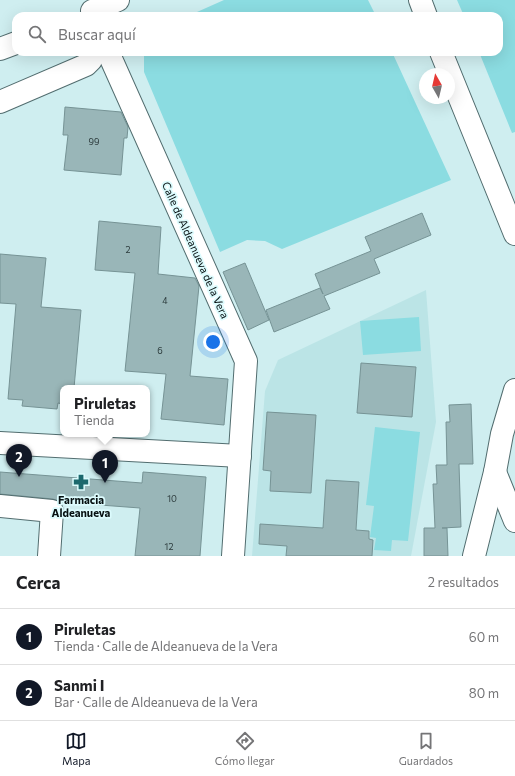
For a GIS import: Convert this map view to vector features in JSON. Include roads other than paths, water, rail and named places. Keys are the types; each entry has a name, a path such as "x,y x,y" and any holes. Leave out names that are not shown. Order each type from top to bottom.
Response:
{"street":[{"path":"92,12 118,0"},
{"path":"420,0 424,12"},
{"path":"0,49 12,44"},
{"path":"0,102 86,65 92,56"},
{"name":"Calle de Aldeanueva de la Vera","path":"110,56 246,361 233,556"},
{"path":"443,56 514,231"},
{"path":"474,556 495,472 502,434 515,390"},
{"path":"0,442 240,456"},
{"path":"495,472 515,520"},
{"path":"0,506 52,511 49,556"}],"place":[{"name":"Sanmi I","path":"19,477"},
{"name":"Farmacia Aldeanueva","path":"81,482"},
{"name":"Piruletas","path":"105,483"}]}
